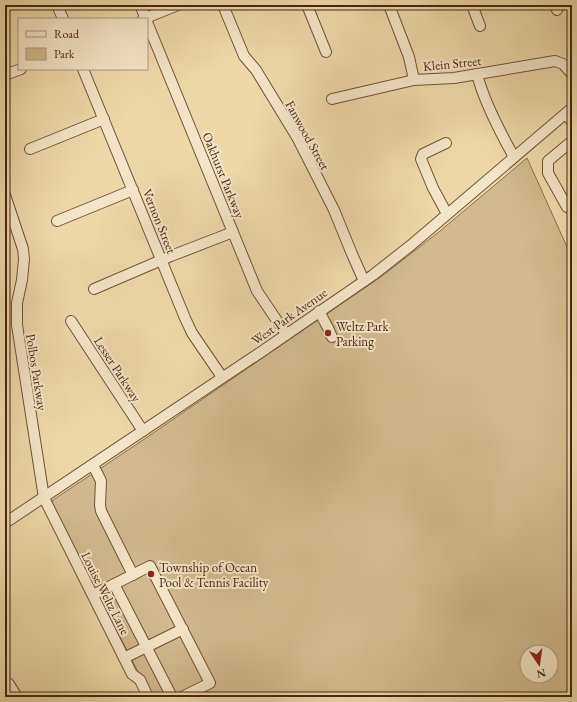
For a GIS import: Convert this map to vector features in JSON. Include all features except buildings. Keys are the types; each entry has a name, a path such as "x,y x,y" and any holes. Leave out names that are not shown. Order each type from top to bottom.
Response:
{"street":[{"path":"57,5 63,18"},
{"name":"Oakhurst Parkway","path":"140,5 144,18"},
{"path":"148,19 178,5"},
{"name":"Fanwood Street","path":"223,5 244,56 256,70 298,139 334,210 364,281"},
{"path":"307,5 326,52"},
{"path":"388,5 409,57 414,80"},
{"path":"472,5 480,26"},
{"name":"Oakhurst Parkway","path":"148,27 257,290 286,334"},
{"name":"Klein Street","path":"332,99 414,80 454,78 555,62 563,64 572,74"},
{"path":"5,75 18,70"},
{"name":"Vernon Street","path":"84,70 192,332 222,377"},
{"path":"477,74 480,88 514,157"},
{"name":"West Park Avenue","path":"5,523 222,377 262,352 364,281 410,246 514,157 570,115"},
{"path":"30,149 104,119"},
{"path":"572,141 548,161 548,173 568,207 572,203"},
{"path":"446,143 423,154 421,159 433,188 447,214"},
{"path":"57,221 133,190"},
{"name":"Polbos Parkway","path":"5,195 23,249 24,269 17,303 16,325 44,498"},
{"path":"94,289 233,232"},
{"path":"319,311 332,337"},
{"name":"Lesser Parkway","path":"71,321 143,431"},
{"path":"92,465 102,481 101,511 132,575"},
{"name":"Louise Weltz Lane","path":"44,498 132,674 140,680 148,697"},
{"path":"93,595 150,566 210,683 182,697"},
{"path":"114,584 172,697"},
{"path":"124,658 183,629"},
{"path":"5,681 9,684 17,697"}],"green space":[{"path":"527,158 572,258 572,697 151,697 52,505 53,500 382,276 440,231"}],"place":[{"name":"Weltz Park Parking","path":"328,333"},
{"name":"Township of Ocean Pool & Tennis Facility","path":"151,574"}]}
